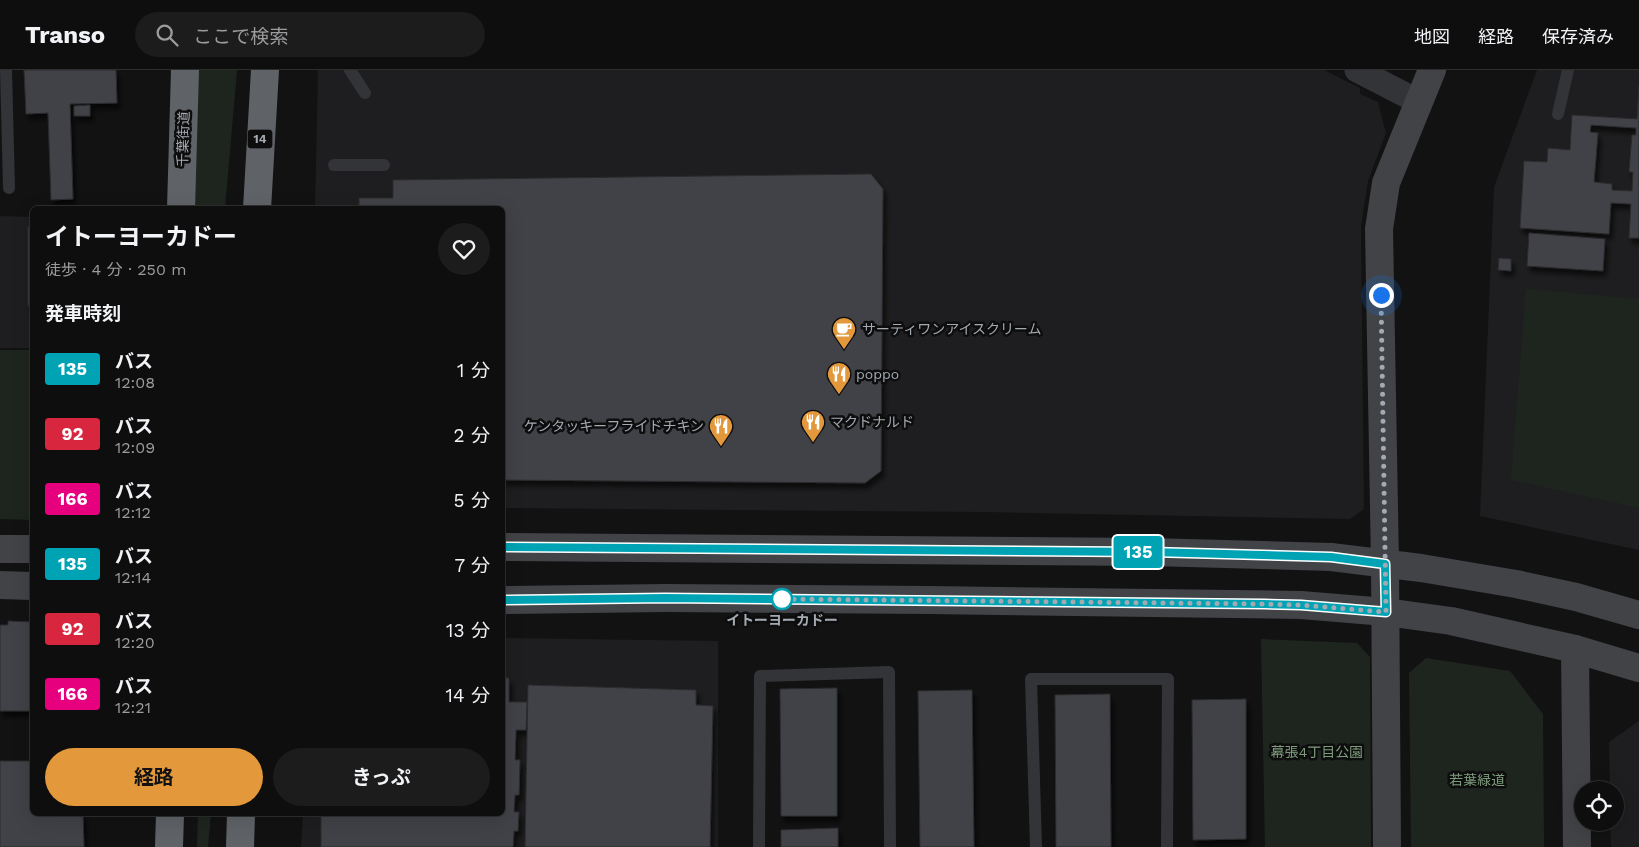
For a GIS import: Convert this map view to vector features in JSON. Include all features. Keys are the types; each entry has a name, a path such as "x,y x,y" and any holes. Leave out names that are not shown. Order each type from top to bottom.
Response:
{"highway":[{"name":"千葉街道","path":"181,206 185,70"},
{"name":"14","path":"257,206 265,70"},
{"path":"169,847 170,816"},
{"path":"240,847 241,816"}],"street":[{"path":"1357,70 1419,102"},
{"path":"1387,847 1386,612 1379,229 1386,183 1432,70"},
{"path":"505,547 1151,552 1331,557 1516,584 1639,615"},
{"path":"0,549 30,549"},
{"path":"0,586 30,586"},
{"path":"505,600 665,598 1301,605 1386,612 1451,621 1575,649 1639,668"},
{"path":"1575,649 1577,847"}],"lane":[{"path":"6,70 9,188"},
{"path":"350,70 365,93"},
{"path":"1558,114 1568,70"},
{"path":"334,166 384,165"},
{"path":"759,847 760,676 889,672 890,847"},
{"path":"1036,847 1031,679 1168,679 1167,847"}],"shaded area":[{"path":"318,70 1324,70 1360,88 1360,94 1378,102 1386,133 1368,181 1361,226 1364,509 1350,519 983,512 505,508 505,206 315,206"},
{"path":"1537,70 1639,70 1639,550 1480,516 1494,187"},
{"path":"0,216 30,217 30,348 0,348"},
{"path":"505,638 718,641 718,847 301,847 303,816 505,816"},
{"path":"1639,721 1639,847 1611,847 1610,831 1624,831 1624,781 1610,781 1609,742"}],"green space":[{"path":"183,70 237,70 225,206 179,206"},
{"path":"1526,289 1639,299 1639,508 1511,480"},
{"path":"0,350 30,350 30,520 0,519"},
{"name":"幕張4丁目公園","path":"1261,639 1357,643 1370,657 1371,847 1265,847"},
{"name":"若葉緑道","path":"1426,658 1510,671 1543,714 1544,847 1411,847 1409,673"},
{"path":"198,816 211,816 208,847 197,847"}],"building":[{"path":"24,70 116,70 117,103 70,104 73,199 51,200 48,113 26,114"},
{"path":"1639,86 1639,238 1629,238 1631,204 1611,203 1609,234 1520,228 1524,161 1547,162 1548,148 1570,150 1572,115 1637,119","holes":["1591,125 1636,128 1636,135 1632,135 1629,172 1633,172 1632,191 1612,190 1612,184 1594,182 1598,133 1590,132"]},
{"path":"90,105 90,116 74,116 74,106"},
{"path":"871,174 883,189 881,471 865,483 505,480 505,206 359,206 359,198 393,198 393,180"},
{"path":"28,227 30,227 30,306 28,306"},
{"path":"1529,233 1605,239 1603,271 1527,266"},
{"path":"1499,258 1511,259 1511,271 1498,270"},
{"path":"8,621 30,622 30,711 0,711 0,625 8,625"},
{"path":"505,678 509,678 509,702 527,702 526,730 516,730 515,760 520,760 519,795 515,795 514,812 519,812 518,831 514,831 513,847 321,847 321,816 505,816"},
{"path":"528,685 696,690 696,705 713,706 710,847 525,847"},
{"path":"837,688 837,816 781,816 780,689"},
{"path":"972,690 974,847 920,847 918,691"},
{"path":"1110,694 1111,847 1056,847 1055,695"},
{"path":"1246,699 1246,839 1193,840 1192,700"},
{"path":"0,761 30,761 30,816 83,816 84,847 0,847"},
{"path":"838,828 838,847 781,847 781,830"}],"bus line":[{"name":"135","path":"505,547 1151,552 1331,557 1385,564 1386,612 1264,604 665,598 505,600"}],"place":[{"name":"サーティワンアイスクリーム","path":"844,350"},
{"name":"poppo","path":"839,395"},
{"name":"マクドナルド","path":"813,443"},
{"name":"ケンタッキーフライドチキン","path":"721,447"},
{"name":"イトーヨーカドー","path":"782,599"}],"route":[{"path":"782,599 779,599 1264,604 1386,612 1381,295"}]}
